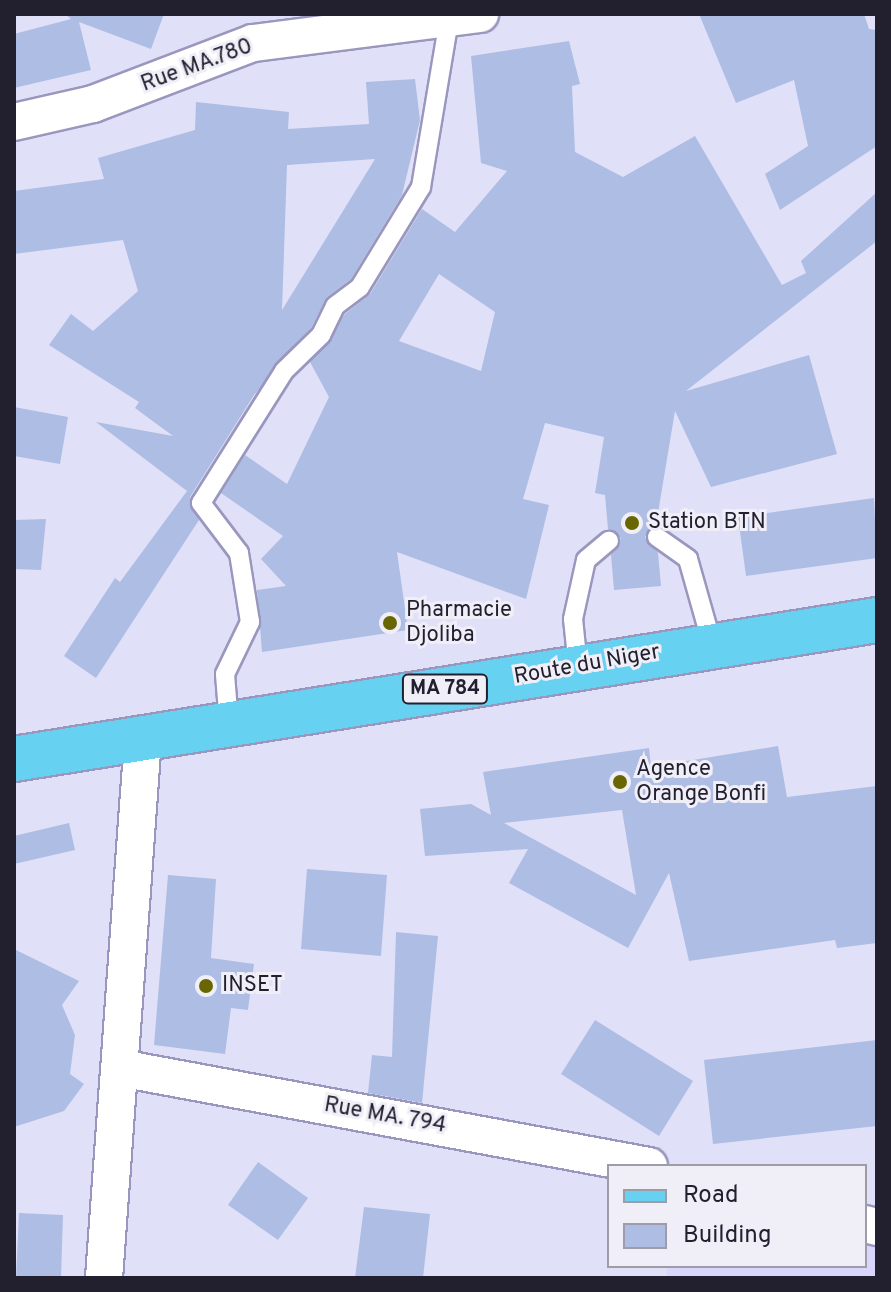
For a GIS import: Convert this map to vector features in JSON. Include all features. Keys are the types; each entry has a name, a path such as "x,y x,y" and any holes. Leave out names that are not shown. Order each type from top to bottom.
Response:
{"main road":[{"name":"Route du Niger","path":"14,759 712,644 877,620"}],"street":[{"name":"Rue MA.780","path":"14,122 93,104 257,29 464,17"},
{"path":"104,1278 143,738"},
{"name":"Rue MA. 794","path":"120,1068 638,1164"}],"lane":[{"path":"229,724 225,674 250,622 239,553 201,503 284,371 321,335 335,306 360,287 421,187 464,17"},
{"path":"657,537 688,559 712,644"},
{"path":"578,667 573,619 586,560 609,541"}],"shaded area":[{"path":"867,1238 877,1241 877,1278 666,1278 668,1268 867,1268"}],"building":[{"path":"65,14 164,14 151,49 79,22 91,70 14,88 14,34 71,19"},
{"path":"699,14 864,14 869,29 877,30 877,146 780,210 765,174 808,146 794,80 736,103"},
{"path":"569,41 580,84 572,86 575,152 623,177 695,136 782,285 806,273 801,261 877,192 877,241 686,391 809,355 837,454 711,487 675,411 656,525 645,537 658,553 661,586 614,590 611,555 621,538 608,529 605,495 595,493 604,437 545,423 523,499 549,505 526,599 397,552 408,630 262,652 257,590 286,586 261,559 283,536 221,493 245,455 287,484 329,397 310,362 345,314 370,294 422,209 455,232 507,171 481,163 471,56","holes":["439,274 495,312 481,371 399,341"]},
{"path":"415,79 420,120 402,195 351,279 327,297 311,328 254,395 190,497 199,520 96,678 64,656 115,578 120,582 187,491 96,422 173,436 135,408 139,402 49,345 71,314 93,331 138,291 123,240 14,254 14,191 104,179 98,158 195,130 196,102 289,112 288,129 369,124 366,82","holes":["375,159 282,310 287,165"]},
{"path":"14,407 68,417 60,464 14,456"},
{"path":"874,498 877,558 746,576 738,517"},
{"path":"46,519 41,570 14,569 14,520"},
{"path":"778,746 787,797 877,786 877,943 837,948 835,940 689,961 669,873 628,948 509,883 528,849 425,856 420,809 471,804 491,815 483,772 649,748 651,767","holes":["622,810 636,895 504,823"]},
{"path":"69,823 75,850 14,864 14,836"},
{"path":"307,869 387,875 381,956 301,949"},
{"name":"INSET","path":"168,875 216,879 211,958 254,964 248,1010 231,1008 225,1054 154,1045"},
{"path":"396,932 438,936 422,1103 368,1093 372,1055 392,1057"},
{"path":"14,949 79,981 62,1005 75,1035 70,1074 84,1084 64,1111 14,1127"},
{"path":"595,1020 693,1081 659,1136 561,1074"},
{"path":"877,1040 877,1126 713,1144 704,1060"},
{"path":"258,1162 308,1198 278,1240 228,1205"},
{"path":"364,1207 430,1214 423,1278 355,1278"},
{"path":"19,1213 63,1215 61,1278 16,1278"}],"place":[{"name":"Station BTN","path":"632,523"},
{"name":"Pharmacie Djoliba","path":"390,623"},
{"name":"Agence Orange Bonfi","path":"620,782"},
{"name":"INSET","path":"206,986"}]}
